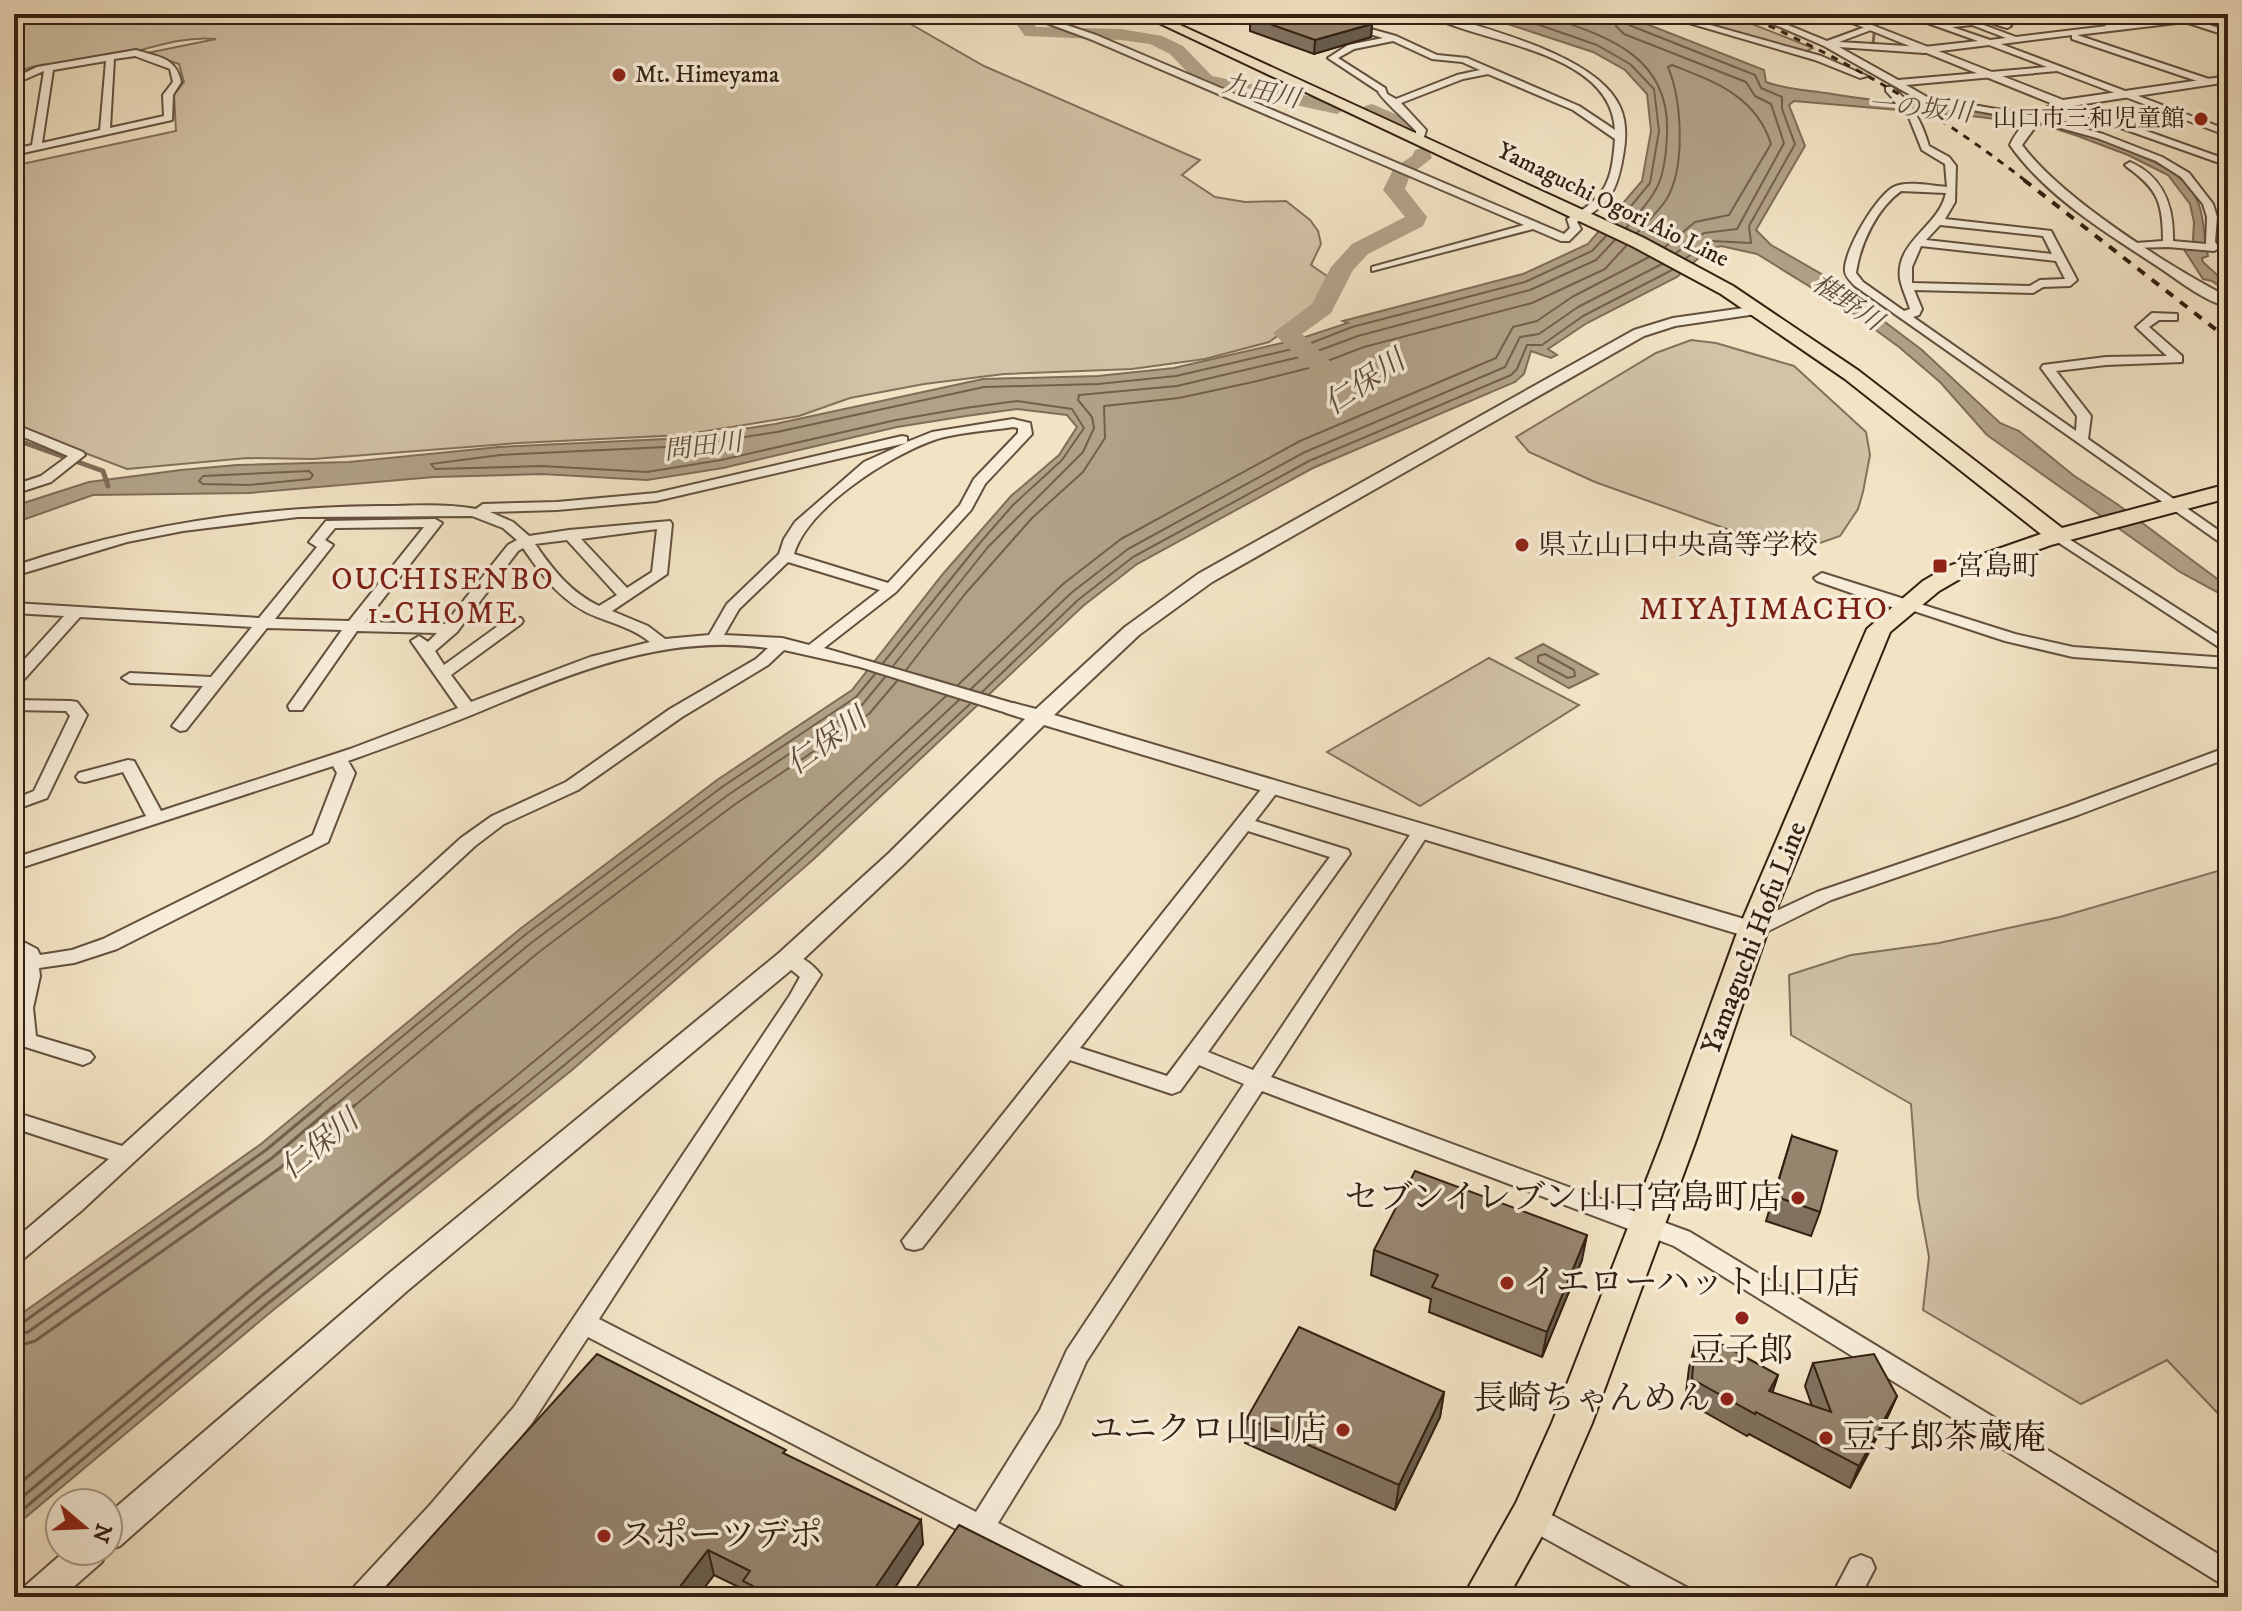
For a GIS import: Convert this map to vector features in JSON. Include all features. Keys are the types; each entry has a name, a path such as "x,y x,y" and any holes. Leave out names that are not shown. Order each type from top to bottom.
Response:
{"main road":[{"name":"Yamaguchi Ogori Aio Line","path":"1146,14 1638,242 1727,290 1852,375 2071,532"},
{"name":"Yamaguchi Hofu Line","path":"1485,1597 1531,1516 1572,1423 1753,930 1879,629 1907,605 1957,571 2071,532 2228,491"}],"street":[{"path":"1026,14 1090,35 1565,239 1576,229 1571,221 1601,206 1616,173 1619,137 1618,114 1613,102 1582,73 1529,47 1431,14"},
{"path":"1308,14 1393,38 1435,57 1458,58 1576,108 1619,137"},
{"path":"1662,14 1851,70 1907,105 1925,148 1953,166 1952,204 1939,222 1916,242 1906,268 1907,286 1916,309 1915,313 1905,314"},
{"path":"1754,14 1827,44 1924,99 2039,119 2100,136 2185,175 2208,204 2212,217 2210,242 2214,248 2168,244 2136,246"},
{"path":"1838,15 1859,14"},
{"path":"2002,14 2209,82"},
{"path":"2078,14 2120,28"},
{"path":"2166,14 2228,34"},
{"path":"1838,15 1990,77 2228,163"},
{"path":"1962,45 1894,19 1908,15 1991,43 2228,133"},
{"path":"2017,20 1995,23 2043,39"},
{"path":"1827,44 1924,50 2043,39 2185,20"},
{"path":"1936,26 1973,23 2020,40"},
{"path":"1827,44 1868,28"},
{"path":"1393,38 1351,47 1350,51 1331,56 1396,102 1421,130 1421,135 1413,137"},
{"path":"1845,54 1893,48"},
{"path":"14,81 49,69 136,53 169,64 174,68 177,82 168,95 169,118 14,152"},
{"path":"1911,60 1943,58"},
{"path":"105,132 110,60"},
{"path":"1864,64 1880,63"},
{"path":"1884,74 1967,68"},
{"path":"37,145 49,69"},
{"path":"1898,83 2055,69"},
{"path":"1396,102 1460,77 1488,71"},
{"path":"2228,79 2062,104 2018,136 2016,145 2020,156 2136,246 2187,282 2228,303"},
{"path":"1907,105 1924,99"},
{"path":"2168,244 2167,203 2159,188 2130,165 2196,152 2198,148 2213,145"},
{"path":"1951,190 1899,188 1893,191 1850,259 1850,273 1859,284 2082,438 2169,507 2228,544"},
{"path":"1907,286 2033,290 2040,283 2066,284 2071,280 2057,258 2047,233 1939,222"},
{"path":"1376,269 1533,226"},
{"path":"1916,242 2057,258"},
{"path":"124,1521 397,1283 788,959 874,880 1038,716 1132,631 1181,594 1239,558 1639,333 1673,322 1758,310"},
{"path":"2082,438 2084,416 2047,368 2106,361 2178,359 2142,327 2156,316 2173,317"},
{"path":"714,639 732,607 786,556 791,539 800,525 869,465 932,436 1013,423 1025,426 1025,434 979,482 966,507 891,589 817,652"},
{"path":"14,428 78,455 54,474 14,490"},
{"path":"454,512 456,508 557,506 656,497 924,435 932,436"},
{"path":"14,477 37,482"},
{"path":"20,564 138,534 221,519 339,512 493,515 516,529 550,579 574,599 599,613 650,631 660,643"},
{"path":"180,726 326,545 316,542 331,524 435,523 352,627 296,706"},
{"path":"425,650 437,644 451,629 513,548 526,541 665,524 659,574 599,613"},
{"path":"2071,532 2228,648"},
{"path":"569,534 626,596"},
{"path":"786,556 891,589"},
{"path":"1822,578 2011,638 2073,652 2228,663"},
{"path":"14,608 262,623 451,629"},
{"path":"14,681 75,613"},
{"path":"443,673 515,621"},
{"path":"411,628 468,710"},
{"path":"14,864 338,759 607,657 660,643 714,639 782,643 817,652 1753,930 1824,896 2072,811 2228,752"},
{"path":"14,1253 73,1205 468,842 498,820 572,786 676,713 762,662 782,643"},
{"path":"130,678 215,682"},
{"path":"14,705 71,706 79,715 41,794 14,805"},
{"path":"28,963 74,956 110,944 321,838 346,773 338,759"},
{"path":"85,777 128,765 156,818"},
{"path":"914,1241 1273,786"},
{"path":"1066,1051 1172,1086 1341,854 1245,824"},
{"path":"980,1529 1050,1416 1076,1357 1422,830"},
{"path":"14,944 30,954 30,976 18,1011 26,1040 83,1057"},
{"path":"363,1597 440,1514 523,1415 811,975 788,959"},
{"path":"1196,1055 1255,1080 1415,1138 1462,1159 1682,1239 2228,1575"},
{"path":"14,1120 126,1156"},
{"path":"582,1322 1114,1597"},
{"path":"1531,1516 1678,1597"},
{"path":"37,1597 72,1567"},
{"path":"1845,1597 1861,1568"}],"shaded area":[{"path":"14,14 893,14 984,66 1200,160 1182,175 1215,197 1245,202 1286,201 1310,220 1318,231 1321,244 1311,265 1327,276 1320,306 1269,342 1205,359 1132,369 1004,374 924,384 850,398 799,416 682,435 519,443 313,459 247,458 127,469 30,432 14,419 14,195 18,182 17,165 176,131 174,95 184,82 179,64 147,53 216,39 171,42 99,60 34,66 14,74"},
{"path":"1675,14 1727,14 1813,48 1805,52"},
{"path":"1691,340 1716,343 1794,366 1866,432 1870,455 1863,492 1858,509 1840,536 1800,550 1752,538 1595,482 1529,452 1516,437 1656,353"},
{"path":"1489,658 1579,705 1420,806 1327,752"},
{"path":"2228,868 2228,1424 2167,1360 2081,1404 1923,1310 1929,1257 1918,1197 1911,1104 1791,1035 1789,975 1851,955 1939,943 2060,917"}],"water":[{"path":"1477,14 1621,14 1764,70 1766,82 1774,85 2034,121 2107,143 2149,159 2175,174 2195,196 2201,210 2208,256 2202,258 2203,262 2228,285 2228,293 2212,281 2203,279 2183,248 2196,247 2194,222 2190,204 2168,175 2128,155 2047,126 1980,117 1794,101 1789,105 1805,146 1756,230 1771,245 1844,287 1853,298 1922,350 2000,423 2019,431 2073,475 2228,587 2228,598 2180,572 1987,435 1940,382 1851,312 1757,254 1721,246 1709,249 1677,277 1587,323 1548,349 1557,355 1551,358 1531,351 1524,374 1515,382 1313,468 1137,564 1083,606 815,858 572,1070 272,1311 62,1487 44,1487 44,1502 14,1527 14,1319 261,1144 520,929 717,780 852,690 942,575 1011,496 1059,455 1077,427 1067,415 1017,409 897,427 723,468 647,480 542,474 434,477 249,493 93,495 14,523 14,506 89,482 181,470 349,462 499,447 686,438 775,424 983,379 1098,376 1174,368 1299,339 1348,323 1343,321 1523,274 1588,244 1642,181 1651,131 1647,94 1625,70 1593,52"},
{"path":"1543,644 1598,674 1569,688 1516,658"}],"building":[{"path":"1262,14 1338,14 1372,24 1315,40 1250,17"},
{"path":"1792,1136 1837,1151 1820,1212 1774,1196"},
{"name":"イエローハット山口店","path":"1415,1171 1587,1235 1547,1332 1432,1287 1438,1275 1374,1250"},
{"name":"ユニクロ山口店","path":"1299,1327 1444,1392 1399,1485 1247,1418"},
{"path":"1716,1341 1778,1375 1769,1391 1831,1412 1813,1363 1874,1354 1897,1396 1859,1466 1692,1379 1695,1345 1710,1350"},
{"name":"スポーツデポ","path":"597,1354 786,1450 783,1453 921,1520 869,1597 774,1597 743,1581 750,1571 708,1550 672,1597 377,1597"},
{"path":"959,1525 1102,1597 910,1597"}],"waterway":[{"name":"九田川","path":"1017,14 1024,18 1025,27 1031,32 1139,36 1156,40 1176,50 1206,80 1337,108"},
{"path":"1873,44 1875,25 1890,14"},
{"name":"九田川","path":"1372,110 1409,127"},
{"name":"九田川","path":"1320,364 1286,333 1322,308 1343,267 1360,249 1415,221 1416,217 1394,190 1401,172 1422,158 1422,154"},
{"path":"14,439 103,471 108,486"}],"railway":[{"path":"1743,14 1890,89 1960,133 2027,182"},
{"path":"2024,180 2228,339"}],"place":[{"name":"Mt. Himeyama","path":"619,75"},
{"name":"山口市三和児童館","path":"2201,119"},
{"name":"県立山口中央高等学校","path":"1522,545"},
{"name":"宮島町","path":"1940,566"},
{"name":"セブンイレブン山口宮島町店","path":"1798,1198"},
{"name":"イエローハット山口店","path":"1507,1283"},
{"name":"豆子郎","path":"1742,1318"},
{"name":"長崎ちゃんめん","path":"1727,1399"},
{"name":"ユニクロ山口店","path":"1343,1430"},
{"name":"豆子郎茶蔵庵","path":"1826,1438"},
{"name":"スポーツデポ","path":"604,1536"}],"district":[{"name":"OUCHISENBO 1-CHOME","path":"443,597"},
{"name":"MIYAJIMACHO","path":"1764,610"}],"water label":[{"name":"一の坂川","path":"1920,109"},
{"name":"椹野川","path":"1847,303"},
{"name":"仁保川","path":"1365,383"},
{"name":"問田川","path":"703,447"},
{"name":"仁保川","path":"827,742"},
{"name":"仁保川","path":"320,1145"}]}
